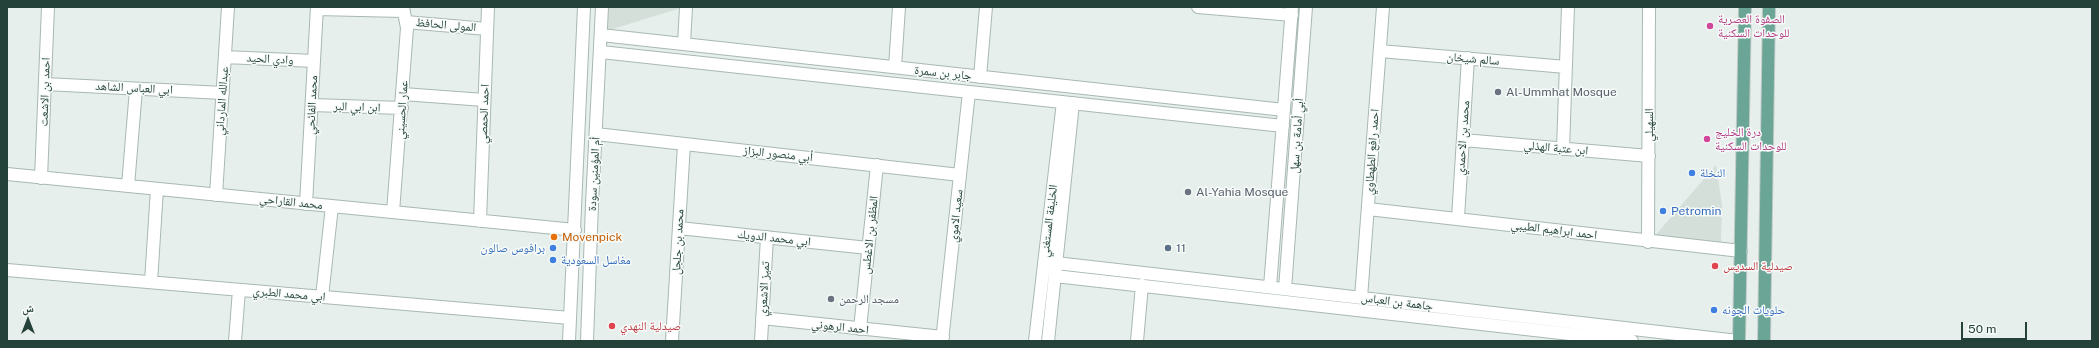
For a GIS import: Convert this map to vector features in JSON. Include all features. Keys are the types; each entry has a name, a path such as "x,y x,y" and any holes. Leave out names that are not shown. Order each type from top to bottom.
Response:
{"main road":[{"path":"1739,341 1745,7"},
{"path":"1764,341 1769,7"}],"street":[{"name":"احمد بن الاشعت","path":"41,178 48,7"},
{"name":"عبدالله المارداني","path":"216,195 228,7"},
{"name":"احمد الحمصي","path":"480,221 488,7"},
{"name":"أم المؤمنين سودة","path":"569,341 584,7"},
{"name":"أم المؤمنين سودة","path":"588,341 592,204 601,52 602,7"},
{"path":"684,44 686,7"},
{"path":"895,67 899,7"},
{"path":"980,77 986,7"},
{"path":"1199,7 1292,11"},
{"name":"أبي أمامة بن سهل","path":"1285,289 1306,7"},
{"name":"احمد رافع الطهطاوي","path":"1361,298 1383,7"},
{"path":"1563,149 1568,7"},
{"name":"السهيلي","path":"1648,242 1649,7"},
{"name":"المولى الحافظ","path":"317,8 404,13 487,29"},
{"name":"محمد الفائحي","path":"306,204 317,8"},
{"name":"أبي أمامة بن سهل","path":"1270,287 1292,11"},
{"name":"عمار الحسيني","path":"393,212 407,28 404,13"},
{"name":"جابر بن سمرة","path":"601,35 1284,110"},
{"name":"سالم شيخان","path":"1380,51 1566,67"},
{"name":"جابر بن سمرة","path":"601,52 1283,126"},
{"name":"وادي الحيد","path":"225,57 314,61"},
{"name":"محمد بن الاحمدي","path":"1458,218 1468,58"},
{"name":"ابي العباس الشاهد","path":"45,84 223,93"},
{"path":"128,186 136,89"},
{"name":"سعيد الاموي","path":"943,339 969,92"},
{"path":"403,94 484,100"},
{"name":"الخليفة المستغني","path":"1048,341 1055,276 1068,102"},
{"name":"الخليفة المستغني","path":"1035,341 1068,102"},
{"name":"ابن ابي البر","path":"312,105 402,108"},
{"name":"أبي منصور البزاز","path":"596,134 960,175"},
{"name":"ابن عتبة الهذلي","path":"1463,140 1648,156"},
{"name":"محمد بن جلجل","path":"672,341 684,144"},
{"name":"المظفر بن الاغطس","path":"860,329 877,165"},
{"name":"محمد القاراحي","path":"7,174 575,230"},
{"path":"151,282 157,189"},
{"path":"322,297 332,206"},
{"name":"احمد ابراهيم الطيبي","path":"1368,209 1458,218 1648,242 1741,251"},
{"name":"ابي محمد الدويك","path":"679,228 868,248"},
{"name":"تميز الاشعري","path":"761,341 767,237"},
{"name":"جاهمة بن العباس","path":"1056,263 1739,341"},
{"name":"ابي محمد الطبري","path":"7,270 570,318"},
{"name":"جاهمة بن العباس","path":"1055,276 1142,285 1556,336 1632,341"},
{"path":"1137,341 1142,285"},
{"path":"235,341 239,290"},
{"name":"احمد الرهوني","path":"762,318 943,339"}],"shaded area":[{"path":"607,7 681,7 681,8 606,31"},
{"path":"1716,165 1722,205 1721,242 1653,238"}],"place":[{"name":"الصفوة العصرية للوحدات السكنية","path":"1710,26"},
{"name":"Al-Ummhat Mosque","path":"1498,92"},
{"name":"درة الخليج للوحدات السكنية","path":"1707,139"},
{"name":"النخلة","path":"1692,173"},
{"name":"Al-Yahia Mosque","path":"1188,192"},
{"name":"Petromin","path":"1663,211"},
{"name":"Movenpick","path":"554,237"},
{"name":"برافوس صالون","path":"553,248"},
{"name":"11","path":"1168,248"},
{"name":"مغاسل السعودية","path":"553,260"},
{"name":"صيدلية السديس","path":"1715,266"},
{"name":"مسجد الرحمن","path":"831,299"},
{"name":"حلويات الجونه","path":"1714,310"},
{"name":"صيدلية النهدي","path":"612,326"}]}
